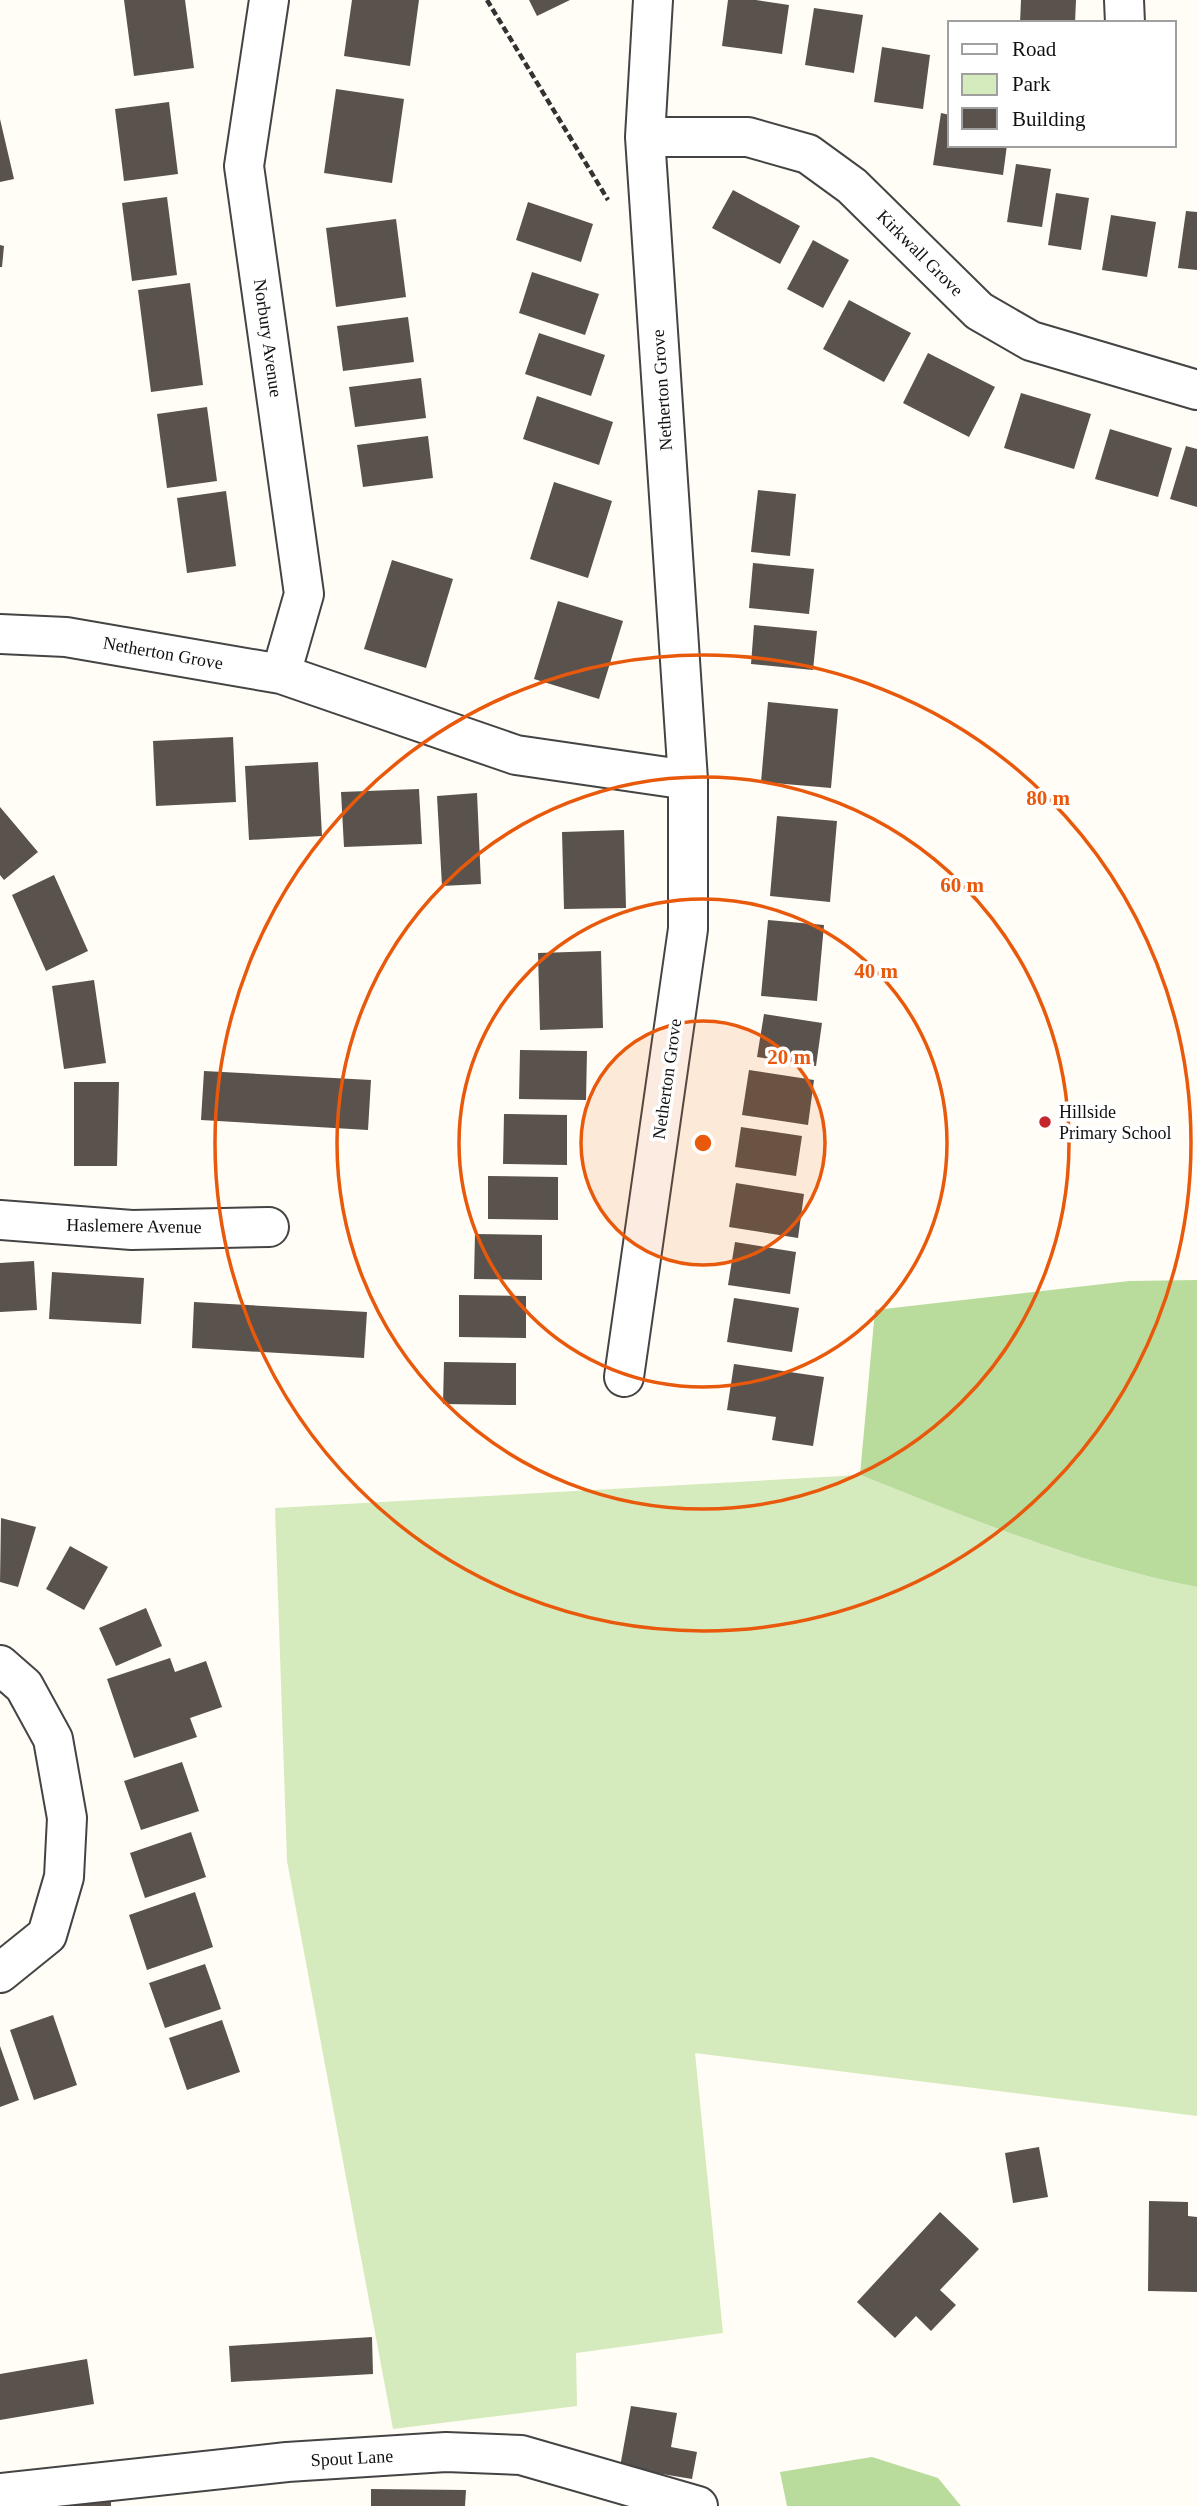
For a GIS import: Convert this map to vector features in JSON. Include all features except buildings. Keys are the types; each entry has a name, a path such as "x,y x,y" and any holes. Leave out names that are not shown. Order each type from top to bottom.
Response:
{"street":[{"name":"Norbury Avenue","path":"269,0 244,166 304,594 281,674"},
{"name":"Netherton Grove","path":"624,1377 688,929 688,779 645,137 653,0"},
{"path":"1124,0 1125,21"},
{"name":"Kirkwall Grove","path":"645,137 748,137 808,154 852,186 979,311 1031,341 1197,390"},
{"name":"Netherton Grove","path":"0,634 66,636 281,674 516,755 688,779"},
{"name":"Haslemere Avenue","path":"0,1220 132,1230 269,1227"},
{"path":"0,1665 24,1686 53,1739 66,1818 64,1877 47,1934 0,1973"},
{"name":"Spout Lane","path":"0,2493 287,2462 446,2452 521,2455 698,2506"}],"path":[{"path":"487,0 611,206 650,223"}],"green space":[{"path":"1197,1280 1197,1587 1154,1578 1068,1553 984,1524 860,1475 875,1310 1129,1281"},
{"path":"860,1475 984,1524 1068,1553 1154,1578 1197,1587 1197,2116 695,2053 723,2333 576,2353 577,2406 393,2429 287,1861 275,1508"},
{"path":"872,2457 938,2478 961,2506 787,2506 780,2472"}],"place":[{"name":"Hillside Primary School","path":"1045,1122"}]}
